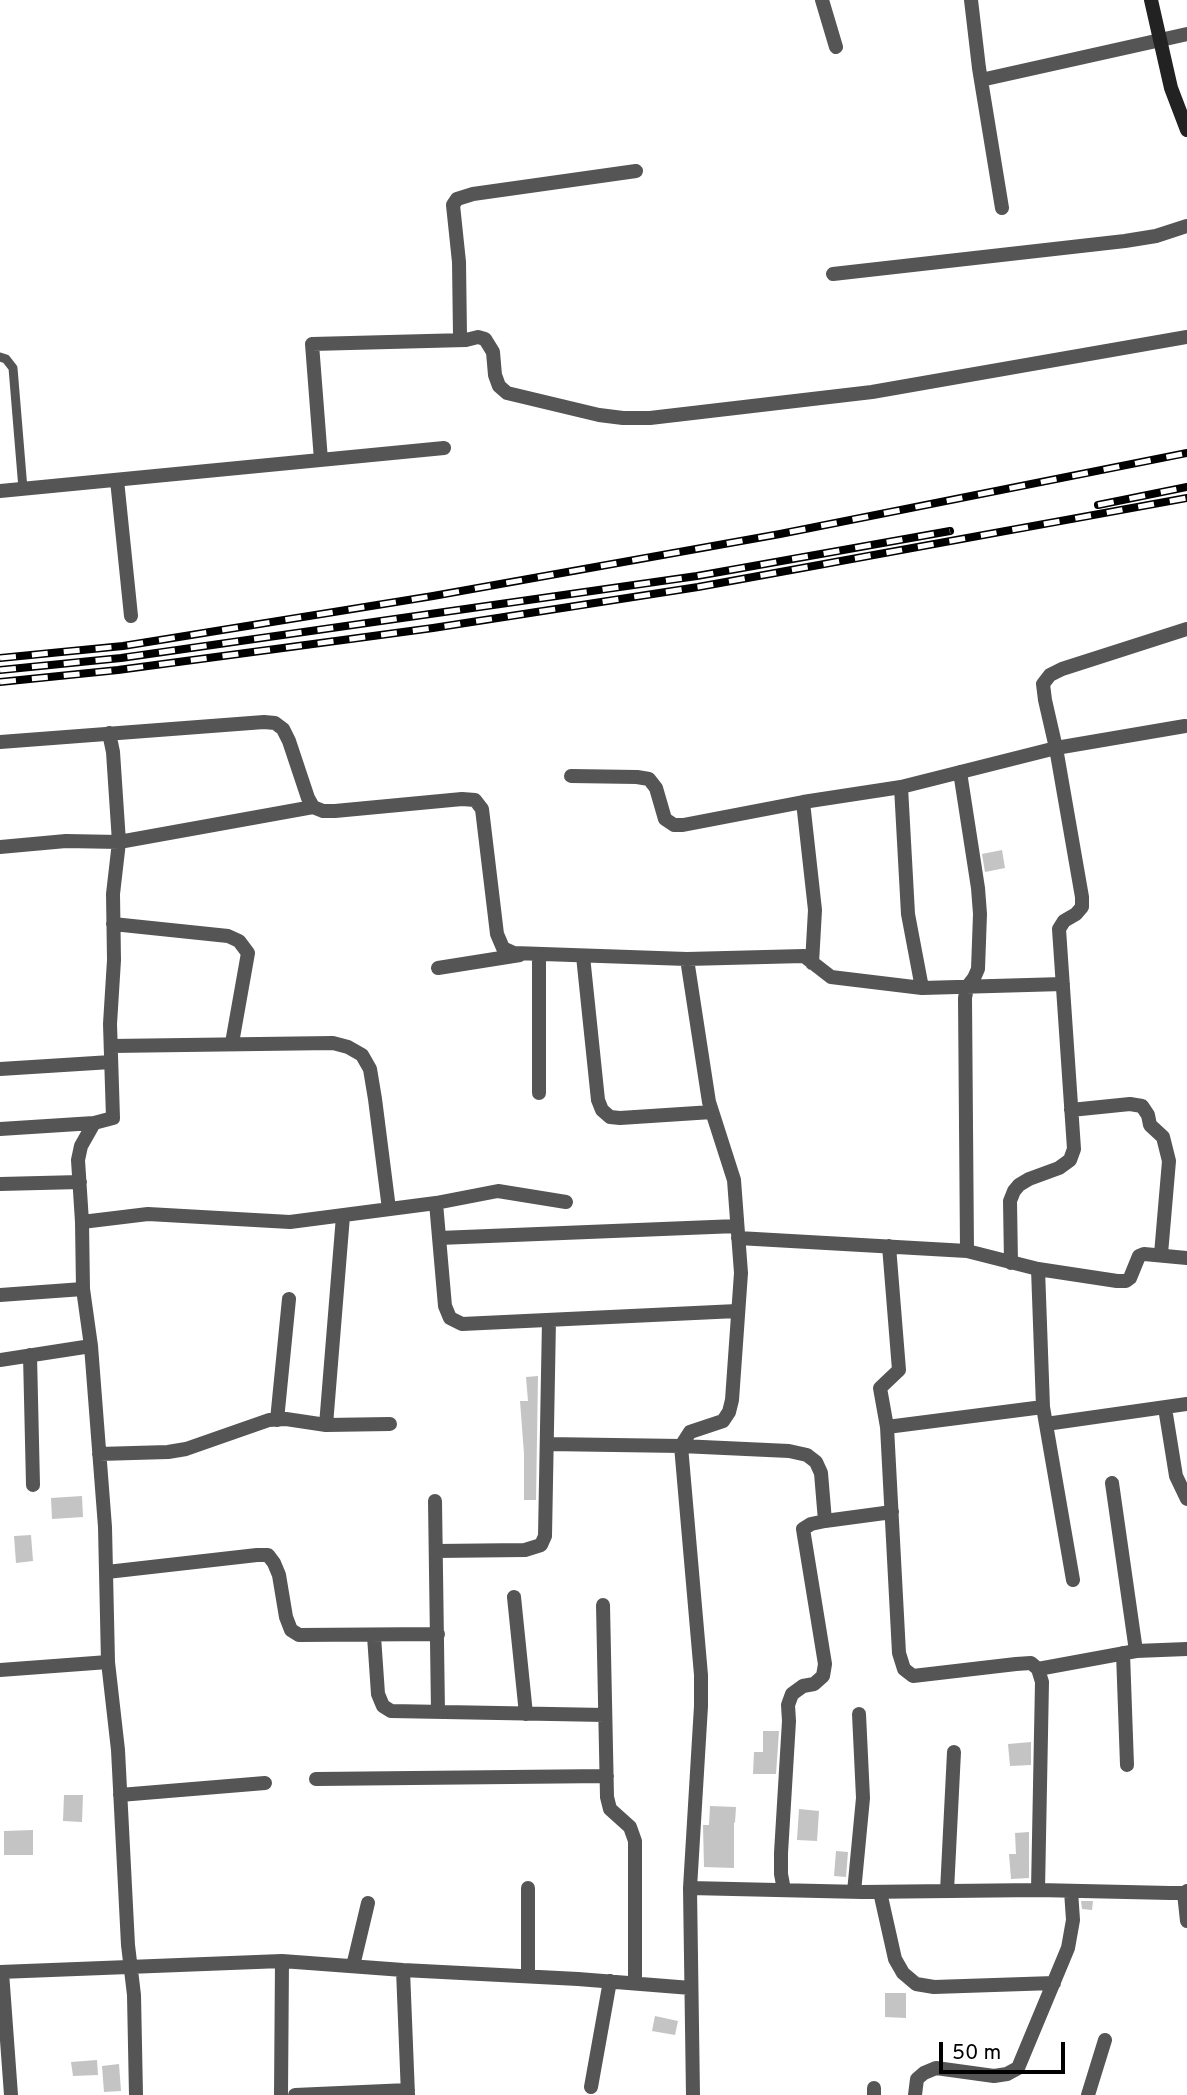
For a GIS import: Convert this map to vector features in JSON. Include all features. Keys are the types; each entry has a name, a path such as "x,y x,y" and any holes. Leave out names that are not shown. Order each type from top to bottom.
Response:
{"street":[{"path":"822,0 836,47"},
{"path":"971,0 1002,208"},
{"path":"1151,0 1171,88 1187,130"},
{"path":"981,80 1161,42 1187,34"},
{"path":"466,340 460,336 459,262 453,212 457,199 473,194 636,171"},
{"path":"833,274 1125,241 1156,236 1187,226"},
{"path":"321,460 312,344 466,340 478,337 485,339 493,352 495,375 499,386 507,393 623,418 650,418 872,392 1187,337"},
{"path":"0,491 443,448"},
{"path":"117,480 131,616"},
{"path":"1011,1263 1010,1201 1019,1185 1059,1168 1070,1160 1074,1149 1059,929 1064,921 1082,907 1082,897 1043,684 1050,675 1062,669 1187,629"},
{"path":"0,742 275,723 283,729 289,741 313,807"},
{"path":"570,776 649,779 656,788 665,819 674,825 683,825 901,787 1056,748 1185,726"},
{"path":"0,1129 94,1123 113,1118 113,894 118,842 113,752 109,733"},
{"path":"960,772 980,914 978,969 967,986 965,998 967,1251"},
{"path":"901,787 908,914 922,988"},
{"path":"0,847 66,841 118,842 313,807 323,811 335,811 475,800 482,809 498,934 503,948 514,953 687,959 804,956 831,977 922,988 1063,984"},
{"path":"803,802 815,910 811,963"},
{"path":"113,924 228,936 239,941 248,953 232,1043"},
{"path":"438,968 534,954"},
{"path":"534,954 539,1093"},
{"path":"583,956 598,1100 602,1110 610,1116 621,1118 712,1112"},
{"path":"687,959 712,1112 734,1180 741,1273 729,1412 723,1421 690,1432 681,1446 701,1675 690,1888 693,2095"},
{"path":"111,1046 333,1043 362,1055 370,1069 389,1209"},
{"path":"0,1069 111,1062"},
{"path":"1071,1110 1130,1104 1142,1106 1150,1125 1163,1137 1169,1161 1161,1255"},
{"path":"94,1123 81,1146 78,1160 83,1289 91,1346 105,1527 108,1662 117,1737 134,2007 136,2095"},
{"path":"0,1184 80,1182"},
{"path":"82,1222 148,1214 290,1222 436,1203 498,1191 566,1202"},
{"path":"436,1203 445,1306 450,1318 462,1324 737,1311"},
{"path":"326,1425 343,1216"},
{"path":"439,1238 738,1232 967,1251 1038,1269 1126,1281 1130,1278 1139,1255 1187,1258"},
{"path":"889,1246 899,1370 880,1388 887,1427 899,1653 904,1669 913,1676 1031,1663 1038,1669 1042,1682 1038,1890"},
{"path":"1038,1269 1042,1407 1073,1580"},
{"path":"0,1295 83,1289"},
{"path":"277,1420 289,1299"},
{"path":"436,1551 525,1550 541,1545 545,1536 549,1320"},
{"path":"0,1360 91,1346"},
{"path":"30,1355 33,1485"},
{"path":"1046,1424 1187,1404"},
{"path":"887,1427 1042,1407"},
{"path":"1165,1408 1176,1476 1187,1499"},
{"path":"99,1454 186,1449 269,1420 286,1419 326,1425 390,1424"},
{"path":"547,1444 681,1446 807,1454 816,1462 821,1473 825,1521"},
{"path":"1112,1483 1130,1652 1127,1765"},
{"path":"435,1502 438,1712"},
{"path":"784,1890 781,1853 788,1705 792,1694 803,1686 814,1684 823,1676 825,1664 803,1529 825,1521 892,1512"},
{"path":"107,1572 268,1555 279,1575 286,1617 291,1630 299,1635 438,1634"},
{"path":"514,1597 526,1714"},
{"path":"603,1605 607,1797 610,1809 631,1827 635,1841 635,1983"},
{"path":"374,1636 378,1694 383,1706 391,1711 605,1715"},
{"path":"1038,1669 1130,1652 1187,1649"},
{"path":"0,1670 108,1662"},
{"path":"854,1892 863,1798 859,1714"},
{"path":"947,1891 954,1752"},
{"path":"316,1779 607,1776"},
{"path":"120,1795 265,1783"},
{"path":"528,1888 528,1976"},
{"path":"690,1888 854,1892 1185,1892 1187,1921"},
{"path":"915,2095 917,2079 936,2068 994,2076 1007,2074 1017,2068 1072,1935 1071,1891"},
{"path":"880,1892 894,1959 903,1973 916,1984 934,1987 1054,1983"},
{"path":"353,1966 368,1903"},
{"path":"11,2095 1,1972 282,1961 691,1988"},
{"path":"281,2095 282,1961"},
{"path":"296,2095 408,2093 403,1970"},
{"path":"592,2087 610,1981"},
{"path":"1088,2095 1105,2040"}],"lane":[{"path":"0,357 6,359 13,368 23,489"}],"building":[{"path":"1002,850 1005,868 985,872 982,854"},
{"path":"538,1376 536,1500 524,1500 520,1401 528,1401 526,1377"},
{"path":"82,1496 83,1517 52,1519 51,1498"},
{"path":"31,1535 33,1561 16,1563 14,1536"},
{"path":"763,1731 779,1731 776,1774 753,1774 754,1752 763,1752"},
{"path":"1031,1742 1031,1765 1010,1766 1008,1744"},
{"path":"64,1795 83,1795 82,1822 63,1821"},
{"path":"710,1806 736,1807 734,1868 704,1867 703,1825 709,1825"},
{"path":"799,1809 819,1811 817,1841 797,1840"},
{"path":"33,1830 33,1855 4,1855 4,1831"},
{"path":"1029,1832 1029,1878 1011,1879 1009,1854 1016,1854 1015,1833"},
{"path":"836,1851 848,1852 846,1877 834,1876"},
{"path":"1081,1901 1093,1901 1092,1910 1082,1909"},
{"path":"885,1993 906,1993 906,2018 885,2017"},
{"path":"655,2016 678,2021 675,2035 652,2031"},
{"path":"97,2060 98,2075 73,2076 71,2062"},
{"path":"119,2064 121,2091 104,2092 102,2066"}],"railway":[{"path":"0,658 123,646 433,596 780,534 1187,453"},
{"path":"1098,505 1187,487"},
{"path":"0,682 118,670 433,628 698,587 1187,498"},
{"path":"0,670 121,658 697,576 950,531"}]}
